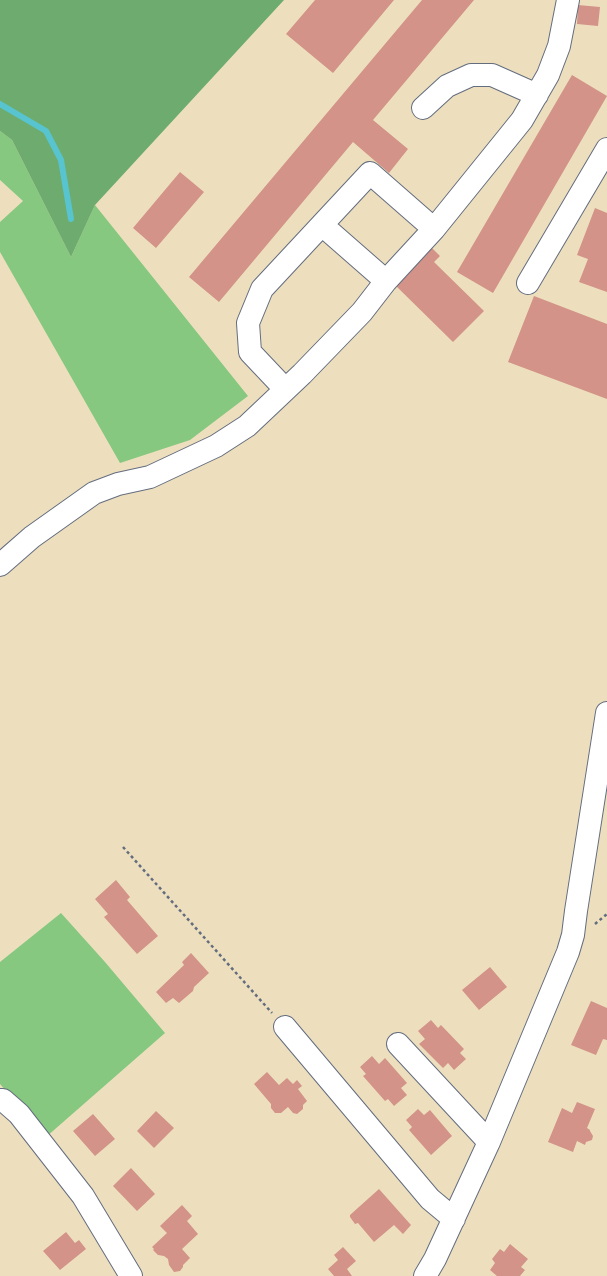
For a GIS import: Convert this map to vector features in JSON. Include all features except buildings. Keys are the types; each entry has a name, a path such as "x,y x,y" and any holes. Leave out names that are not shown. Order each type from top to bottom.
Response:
{"street":[{"path":"0,566 32,537 94,493 118,484 150,477 216,446 248,426 302,374 362,312 386,281 434,229 522,120 548,75 559,46 568,0"},
{"path":"423,108 447,86 471,75 492,75 537,95"},
{"path":"528,283 607,149"},
{"path":"285,389 250,352 248,323 262,289 322,224 370,173 434,229"},
{"path":"322,224 386,281"},
{"path":"425,1276 435,1260 489,1142 558,978 574,936 576,911 607,713"},
{"path":"284,1027 430,1199 454,1219"},
{"path":"398,1044 489,1142"},
{"path":"0,1100 3,1100 19,1114 83,1196 132,1276"}],"path":[{"path":"123,847 284,1027"}],"green space":[{"path":"0,0 284,0 95,205 71,257 12,140 0,131"},
{"path":"0,131 12,140 71,257 95,205 248,396 190,440 120,463 0,252 0,222 23,201 0,180"},
{"path":"61,913 165,1033 46,1137 0,1084 0,962"}],"waterway":[{"path":"0,104 46,131 61,160 71,219"}]}
